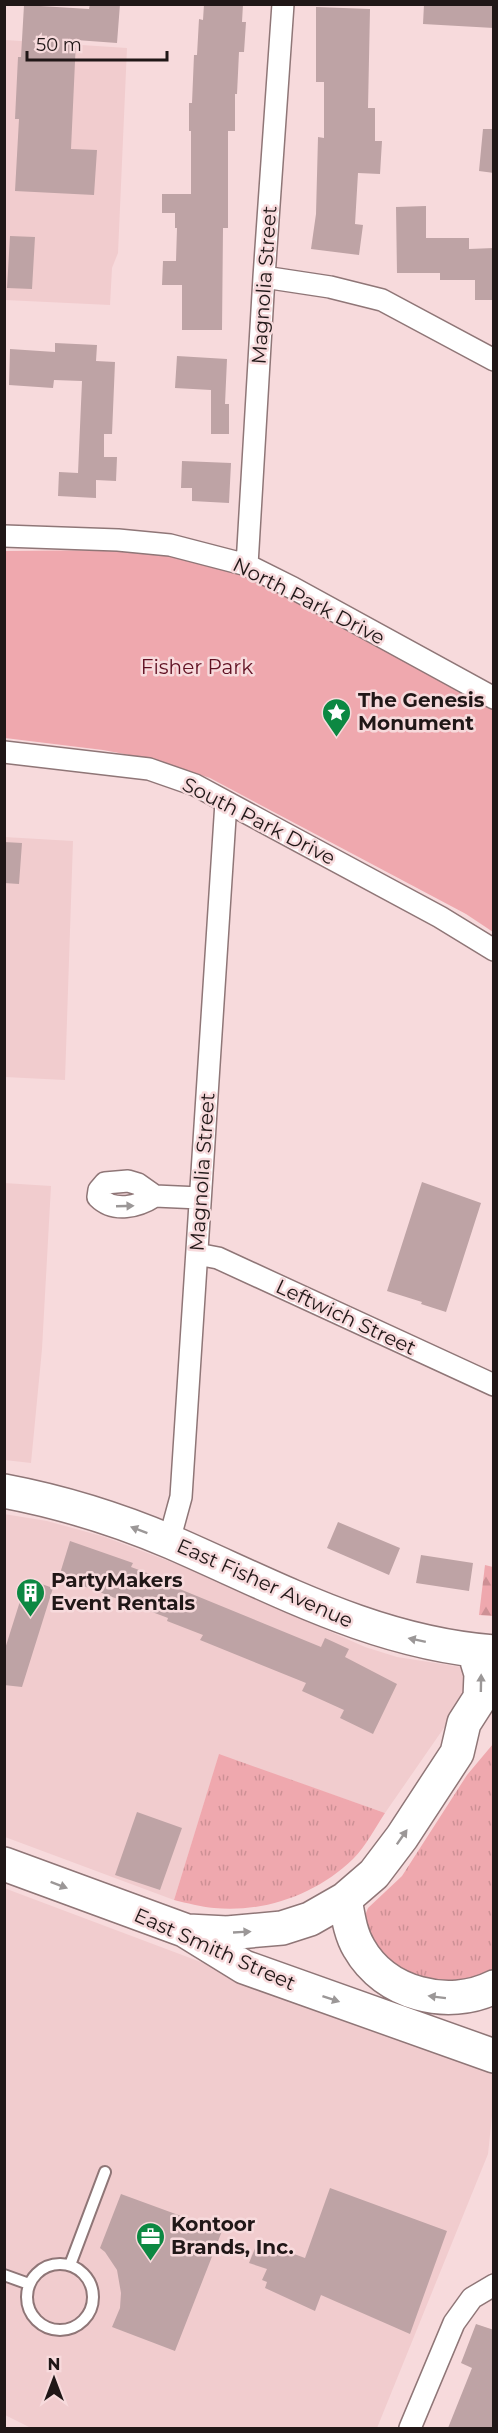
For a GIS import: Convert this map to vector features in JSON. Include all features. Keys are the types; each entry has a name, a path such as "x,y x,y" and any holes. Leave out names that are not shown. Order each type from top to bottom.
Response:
{"main road":[{"name":"East Fisher Avenue","path":"4,1491 97,1514 169,1541 331,1614 359,1624 418,1641 484,1651"},
{"path":"457,1753 464,1723 480,1698 484,1651"},
{"path":"184,1930 227,1933 282,1928 310,1919 345,1899 374,1874 402,1837 457,1753 494,1721"},
{"name":"East Smith Street","path":"4,1864 184,1930 244,1967 494,2056"},
{"path":"345,1899 352,1933 359,1949 381,1975 418,1994 449,1998 478,1995 494,1987"}],"street":[{"name":"Magnolia Street","path":"247,565 283,4"},
{"path":"264,277 330,287 381,300 494,360"},
{"name":"North Park Drive","path":"4,536 118,540 170,545 247,565 494,698"},
{"name":"South Park Drive","path":"4,752 149,769 195,785 440,917 494,950"},
{"name":"Magnolia Street","path":"169,1541 181,1497 226,802"},
{"path":"155,1196 200,1198"},
{"name":"Leftwich Street","path":"197,1254 218,1258 494,1385"},
{"path":"410,2428 454,2323 472,2298 492,2289"}],"lane":[{"path":"70,2265 105,2172"},
{"path":"52,2264 70,2265 83,2272 90,2281 93,2302 83,2322 62,2330 51,2329 33,2317 26,2295 29,2284 42,2268 52,2264"},
{"path":"4,2275 29,2284"}],"shaded area":[{"path":"5,40 127,48 118,253 112,268 110,305 5,300"},
{"path":"4,837 73,841 65,1080 5,1077"},
{"path":"4,1183 51,1186 42,1349 31,1463 5,1460"},
{"path":"4,1514 47,1521 105,1537 179,1565 365,1647 397,1657 461,1667 467,1674 466,1696 385,1813 219,1755 174,1900 5,1837"},
{"path":"4,1888 493,2072 493,2106 488,2154 377,2428 31,2428 5,2415"}],"green space":[{"name":"Fisher Park","path":"114,550 171,555 228,569 273,589 493,709 493,932 466,914 210,778 151,759 103,750 5,738 5,551"},
{"path":"485,1565 493,1567 493,1616 479,1615"},
{"path":"493,1744 493,1970 466,1982 438,1984 413,1977 374,1950 364,1918 368,1908 402,1876 467,1775"},
{"path":"219,1754 385,1813 353,1859 339,1871 307,1891 271,1904 233,1909 194,1905 174,1900"}],"building":[{"path":"90,4 120,4 117,43 76,40 71,149 97,150 94,195 15,191 19,119 15,119 18,57 21,57 24,5 89,9"},
{"path":"204,4 243,4 242,22 246,22 244,52 239,52 237,94 235,94 235,131 228,131 228,228 223,228 222,330 182,330 182,285 162,285 163,261 176,261 177,228 175,228 175,213 162,213 162,194 191,194 189,103 192,103 194,55 197,55 199,19 203,20"},
{"path":"424,4 494,4 494,28 423,24"},
{"path":"316,7 370,9 368,108 375,108 375,141 382,141 380,174 358,173 355,224 363,225 359,255 311,249 316,214 318,137 324,138 324,82 316,82"},
{"path":"483,129 494,129 494,173 479,171"},
{"path":"426,206 426,238 469,238 469,249 494,248 494,300 475,300 475,280 440,280 440,273 397,273 396,207"},
{"path":"10,236 35,237 32,289 7,288"},
{"path":"55,343 97,345 96,361 115,362 112,434 104,434 104,457 117,457 116,481 96,480 96,498 58,496 59,472 78,473 82,381 54,380 53,388 9,385 10,349 55,352"},
{"path":"177,356 227,359 225,404 229,404 229,434 211,434 211,390 175,388"},
{"path":"182,461 231,463 229,503 192,501 192,488 181,488"},
{"path":"4,842 22,843 19,884 4,883"},
{"path":"422,1182 481,1203 446,1312 387,1291"},
{"path":"338,1522 400,1548 389,1575 327,1548"},
{"path":"70,1541 133,1563 131,1567 166,1580 165,1583 321,1647 325,1638 349,1649 345,1657 397,1684 373,1734 340,1718 344,1710 302,1691 306,1683 200,1640 203,1635 167,1621 168,1618 86,1587 58,1580"},
{"path":"421,1555 473,1563 469,1591 416,1583"},
{"name":"PartyMakers Event Rentals","path":"27,1579 53,1588 22,1687 4,1685 4,1652"},
{"path":"137,1812 182,1828 160,1890 115,1875"},
{"path":"330,2188 447,2231 410,2334 321,2295 315,2311 265,2288 267,2282 262,2280 267,2269 249,2263 258,2241 305,2258"},
{"path":"121,2194 222,2231 175,2351 112,2327 120,2308 121,2293 117,2270 100,2248"},
{"path":"476,2324 494,2330 494,2428 448,2428 472,2368 461,2363"}],"place":[{"name":"The Genesis Monument","path":"337,738"},
{"name":"PartyMakers Event Rentals","path":"30,1618"},
{"name":"Kontoor Brands, Inc.","path":"150,2262"}]}
